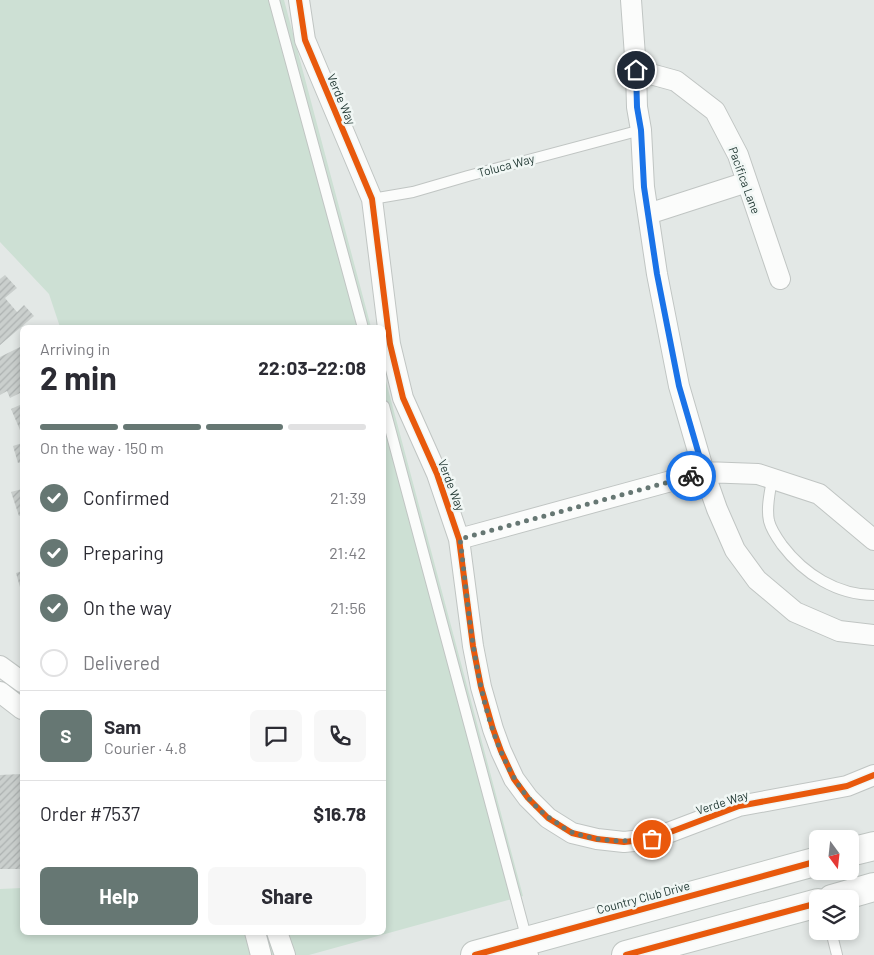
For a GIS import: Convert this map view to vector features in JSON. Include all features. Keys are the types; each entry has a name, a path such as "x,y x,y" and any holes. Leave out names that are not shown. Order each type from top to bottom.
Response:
{"main road":[{"path":"859,850 874,846"},
{"name":"Country Club Drive","path":"475,955 530,948 809,864"},
{"path":"859,892 874,888"},
{"path":"626,955 809,905"}],"street":[{"name":"Verde Way","path":"299,0 305,40 372,199 390,344 403,398 437,474 460,539 473,646 481,687 501,751 514,779 528,798 548,818 572,833 597,839 624,842 652,839 739,806 847,786 874,775"},
{"path":"631,0 644,187 657,274 679,386 717,509 735,550 757,580 795,612 839,631 874,635"},
{"name":"Pacifica Lane","path":"636,70 676,81 715,111 738,155 780,279"},
{"path":"648,214 747,182"},
{"path":"460,539 704,472 758,474 820,494 874,540"},
{"path":"0,666 20,681"},
{"path":"0,692 20,707"},
{"path":"258,935 273,948"}],"lane":[{"path":"274,0 362,325"},
{"name":"Toluca Way","path":"372,199 413,192 641,130"},
{"path":"386,413 530,948"},
{"path":"772,479 768,510 769,523 792,558 816,578 841,590 859,595 874,595"},
{"path":"833,940 837,955"}],"green space":[{"path":"0,0 284,0 370,325 59,325 49,294 0,242"},
{"path":"386,382 523,896 386,934"},
{"path":"20,888 20,935 382,935 309,955 0,955 0,889"}],"building":[{"path":"5,275 17,288 5,298 17,312 24,305 34,316 23,325 20,325 20,328 0,345 0,279"},
{"path":"20,347 20,393 10,398 7,391 0,395 0,357"},
{"path":"20,405 20,430 11,409"},
{"path":"20,444 20,462 18,463 13,446"},
{"path":"20,490 20,516 19,516 11,492"},
{"path":"20,572 20,587 16,573"},
{"path":"20,774 20,869 0,869 0,775"}],"cycle path":[{"path":"299,0 305,40 372,199 390,344 403,398 437,474 459,539 473,646 481,687 493,729 514,779 528,798 548,818 572,833 597,839 624,842 652,839 739,806 847,786 874,775"},
{"path":"475,955 809,863"},
{"path":"626,955 809,905"}],"way so far":[{"path":"652,839 624,842 597,839 572,833 548,818 528,798 514,779 493,729 481,687 473,646 460,539 691,476"}],"route":[{"path":"636,70 637,107 641,130 644,187 657,274 679,386 704,472 691,476"}]}
